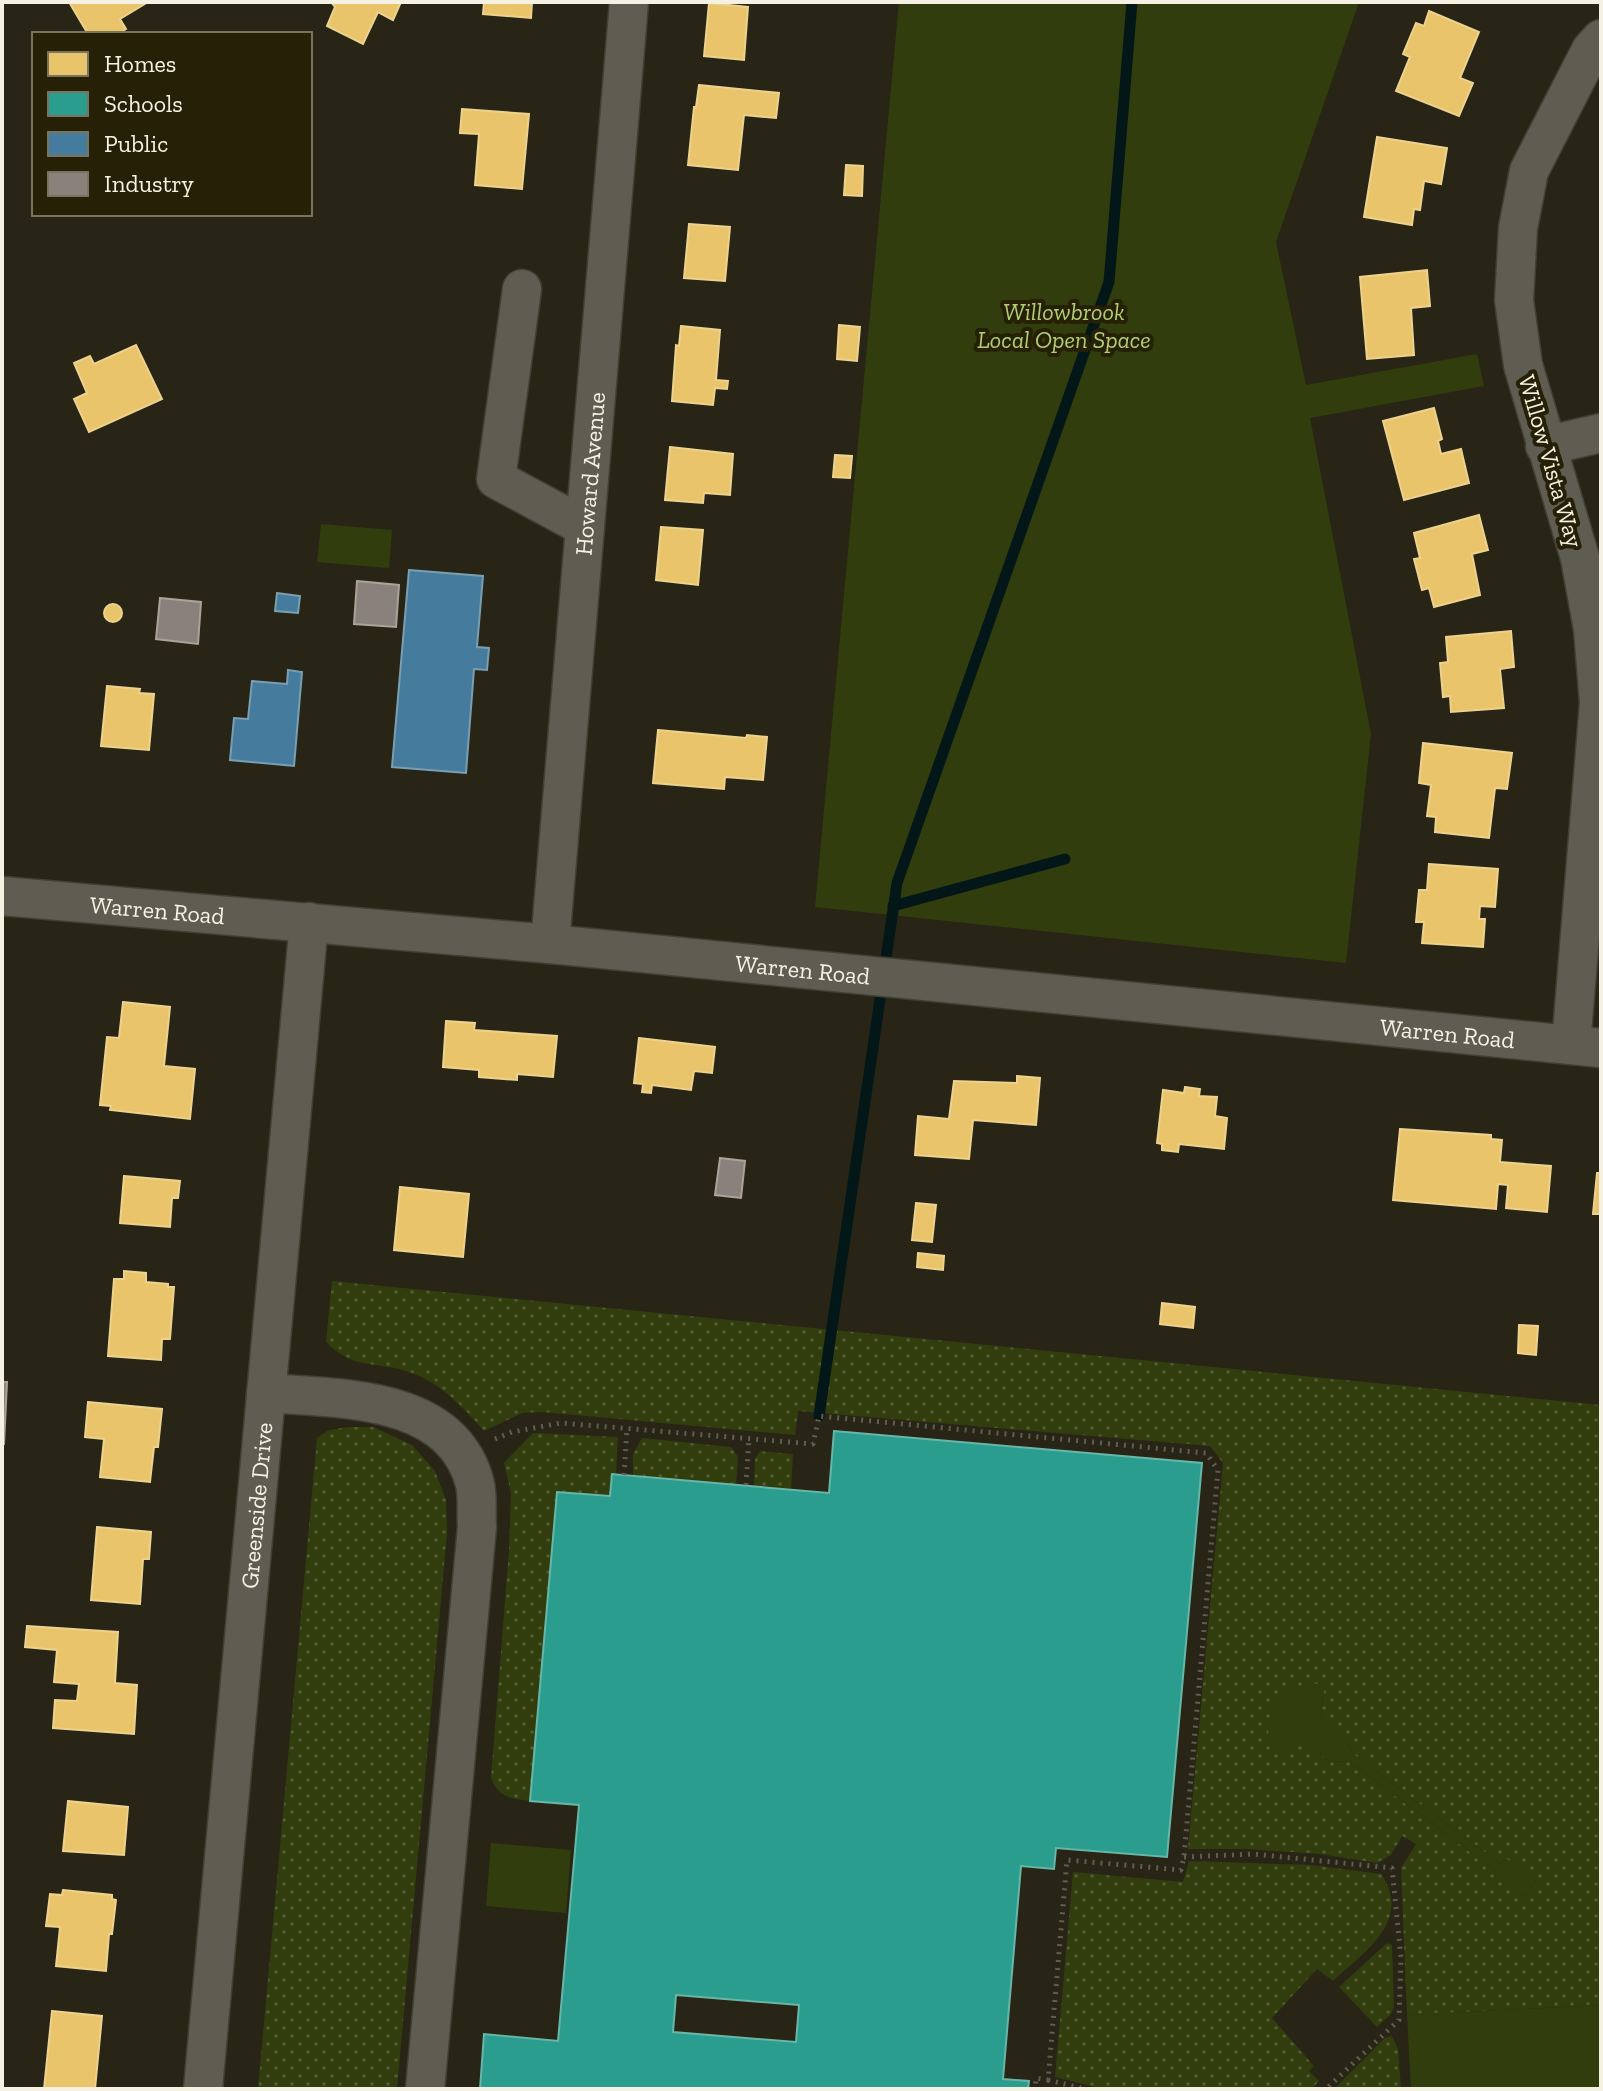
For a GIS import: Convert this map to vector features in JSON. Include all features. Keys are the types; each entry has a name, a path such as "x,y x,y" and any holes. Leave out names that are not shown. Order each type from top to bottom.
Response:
{"street":[{"name":"Howard Avenue","path":"550,944 629,2"},
{"name":"Willow Vista Way","path":"1586,1046 1599,703 1593,629 1580,558 1523,365 1516,313 1518,228 1529,171 1584,63 1601,39"},
{"path":"522,289 496,479 585,527"},
{"path":"1545,446 1601,433"},
{"name":"Warren Road","path":"2,896 550,944 1586,1046"},
{"name":"Greenside Drive","path":"203,2089 309,922"},
{"path":"266,1393 366,1402 402,1409 437,1427 462,1456 475,1485 477,1527 425,2089"}],"path":[{"path":"484,1444 512,1432 561,1423 813,1444 819,1416 1206,1453 1218,1470 1181,1870 1067,1860 1048,2080"},
{"path":"624,1475 627,1429"},
{"path":"746,1485 749,1438"},
{"path":"1184,1857 1253,1854 1392,1868 1401,1958 1399,2020 1326,2089"},
{"path":"1035,2089 1036,2078 1085,2089"}],"green space":[{"name":"Willowbrook Local Open Space","path":"899,2 1359,2 1276,242 1306,385 1477,354 1484,386 1310,418 1371,734 1346,963 815,907"},
{"path":"321,524 392,530 389,568 317,562"},
{"path":"332,1281 1601,1405 1601,2005 1407,2015 1401,1868 1416,1844 1402,1836 1391,1855 1377,1863 1320,1854 1188,1849 1223,1463 1210,1446 798,1411 795,1435 542,1412 522,1413 484,1431 458,1404 429,1381 406,1371 355,1361 326,1342","holes":["1324,1685 1321,1719 1346,1739 1353,1754 1501,1864 1505,1859 1536,1881 1524,1897 1495,1875 1497,1872 1350,1762 1329,1761 1303,1741"]},
{"path":"373,1427 412,1445 435,1471 446,1500 447,1533 397,2089 258,2089 317,1438 329,1430"},
{"path":"533,1433 618,1437 616,1474 612,1474 610,1496 557,1492 530,1801 502,1793 491,1778 509,1550 511,1493 504,1463"},
{"path":"642,1438 731,1447 738,1457 736,1485 633,1476 633,1454"},
{"path":"760,1451 793,1454 791,1489 754,1486 755,1459"},
{"path":"1311,1683 1324,1685 1321,1719 1346,1739 1353,1754 1501,1864 1506,1858 1536,1881 1524,1897 1495,1876 1497,1872 1350,1762 1329,1761 1303,1742 1272,1755 1268,1730 1273,1708 1287,1693"},
{"path":"491,1843 571,1850 566,1913 486,1906"},
{"path":"1189,1861 1311,1865 1381,1874 1389,1891 1391,1906 1381,1934 1333,1981 1317,1969 1272,2018 1314,2066 1309,2071 1319,2081 1312,2089 1103,2089 1055,2077 1073,1872 1183,1882"},
{"path":"1387,1943 1392,1945 1394,2007 1377,2027 1339,1987"},
{"path":"1601,2005 1601,2089 1411,2089 1407,2015"},
{"path":"1392,2036 1398,2049 1401,2089 1334,2089 1385,2038"}],"building: Homes":[{"path":"69,2 148,2 120,19 126,29 121,32 87,32"},
{"path":"331,2 401,2 393,20 378,12 363,44 327,26 335,7"},
{"path":"484,2 532,2 531,18 483,14"},
{"path":"709,3 748,7 744,60 704,56"},
{"path":"1429,11 1479,32 1460,78 1473,83 1459,116 1396,91 1410,57 1403,54 1416,23 1424,26"},
{"path":"699,85 779,93 776,118 744,115 738,170 688,165"},
{"path":"462,109 529,114 522,189 475,185 479,134 460,133"},
{"path":"1377,137 1447,148 1441,184 1424,181 1420,210 1414,209 1412,225 1364,217"},
{"path":"846,165 863,166 862,196 844,195"},
{"path":"689,224 730,227 725,281 684,278"},
{"path":"1427,270 1430,306 1411,308 1414,355 1367,359 1360,277"},
{"path":"839,325 860,327 857,361 837,359"},
{"path":"681,326 720,330 716,380 728,381 727,389 715,388 713,405 672,401 676,345 679,346"},
{"path":"136,345 162,399 89,432 74,399 87,393 74,363 90,356 94,364"},
{"path":"1434,408 1442,439 1438,441 1441,454 1461,449 1469,483 1404,500 1383,421"},
{"path":"670,447 733,454 730,495 704,493 703,503 665,500"},
{"path":"835,455 852,456 850,478 833,477"},
{"path":"1479,515 1488,550 1472,554 1480,595 1434,607 1429,588 1422,590 1414,559 1420,558 1414,533"},
{"path":"661,527 703,530 698,585 656,580"},
{"path":"109,604 117,604 122,613 120,620 109,622 104,617 104,609"},
{"path":"1511,631 1514,667 1500,669 1504,708 1451,712 1450,696 1443,697 1440,663 1448,662 1446,637"},
{"path":"107,686 140,689 139,693 154,694 149,750 101,746"},
{"path":"658,730 767,737 763,780 725,777 724,789 653,783"},
{"path":"1423,743 1512,753 1507,789 1495,788 1489,838 1435,832 1436,817 1427,816 1431,785 1419,783"},
{"path":"1429,864 1498,869 1495,907 1480,906 1479,919 1485,919 1483,947 1422,943 1424,922 1416,922 1419,890 1427,890"},
{"path":"123,1002 170,1007 164,1066 195,1069 190,1119 110,1110 111,1106 100,1105 107,1037 119,1038"},
{"path":"446,1021 475,1023 474,1030 557,1036 553,1077 517,1074 517,1080 479,1077 479,1070 443,1067"},
{"path":"639,1038 715,1047 712,1073 694,1071 691,1090 652,1085 651,1093 642,1092 643,1084 634,1083"},
{"path":"1017,1076 1040,1078 1036,1125 973,1120 969,1159 915,1155 918,1116 949,1119 954,1081 1017,1083"},
{"path":"1185,1087 1200,1089 1199,1096 1217,1097 1215,1116 1227,1118 1224,1149 1179,1144 1178,1152 1162,1150 1162,1144 1157,1143 1163,1090 1184,1093"},
{"path":"1400,1129 1491,1135 1491,1139 1502,1140 1500,1162 1551,1166 1547,1212 1506,1208 1508,1185 1498,1184 1496,1209 1393,1200"},
{"path":"1597,1173 1601,1173 1601,1214 1593,1214"},
{"path":"124,1176 180,1181 178,1198 172,1198 170,1227 120,1223"},
{"path":"400,1187 469,1194 463,1257 394,1250"},
{"path":"916,1203 936,1205 932,1242 912,1240"},
{"path":"918,1253 944,1256 943,1270 917,1267"},
{"path":"124,1271 146,1273 146,1282 174,1287 170,1339 162,1339 161,1360 108,1356 114,1279 124,1279"},
{"path":"1162,1303 1195,1307 1193,1328 1160,1324"},
{"path":"1519,1325 1538,1326 1536,1355 1518,1353"},
{"path":"88,1402 162,1409 150,1482 100,1477 104,1439 85,1437"},
{"path":"97,1527 151,1532 149,1559 143,1559 140,1604 91,1600"},
{"path":"27,1626 118,1632 115,1683 137,1685 134,1734 53,1728 55,1700 77,1701 79,1684 54,1682 57,1650 25,1647"},
{"path":"68,1801 128,1807 124,1855 63,1851"},
{"path":"63,1890 112,1895 112,1899 116,1900 106,1971 56,1966 60,1927 46,1926 50,1894 62,1895"},
{"path":"52,2011 102,2016 95,2089 44,2089"}],"building: Schools":[{"path":"834,1431 1202,1463 1167,1857 1056,1848 1054,1869 1021,1866 1003,2079 1029,2081 1028,2089 480,2089 484,2034 558,2041 579,1805 530,1801 557,1492 610,1496 612,1474 829,1493","holes":["676,1995 799,2005 796,2042 673,2032"]}],"building: Public":[{"path":"409,570 483,576 477,647 489,648 487,670 474,669 466,773 392,767"},
{"path":"277,593 300,596 298,613 275,611"},
{"path":"288,670 302,672 294,766 230,760 234,718 248,719 252,681 287,684"}],"building: Industry":[{"path":"357,581 399,585 396,627 354,624"},
{"path":"160,598 201,602 198,644 156,639"},
{"path":"720,1158 745,1161 741,1198 715,1195"},
{"path":"2,1382 7,1382 4,1444 2,1444"}],"waterway":[{"path":"819,1416 897,883 1109,282 1132,2"},
{"path":"893,906 1065,859"}]}
